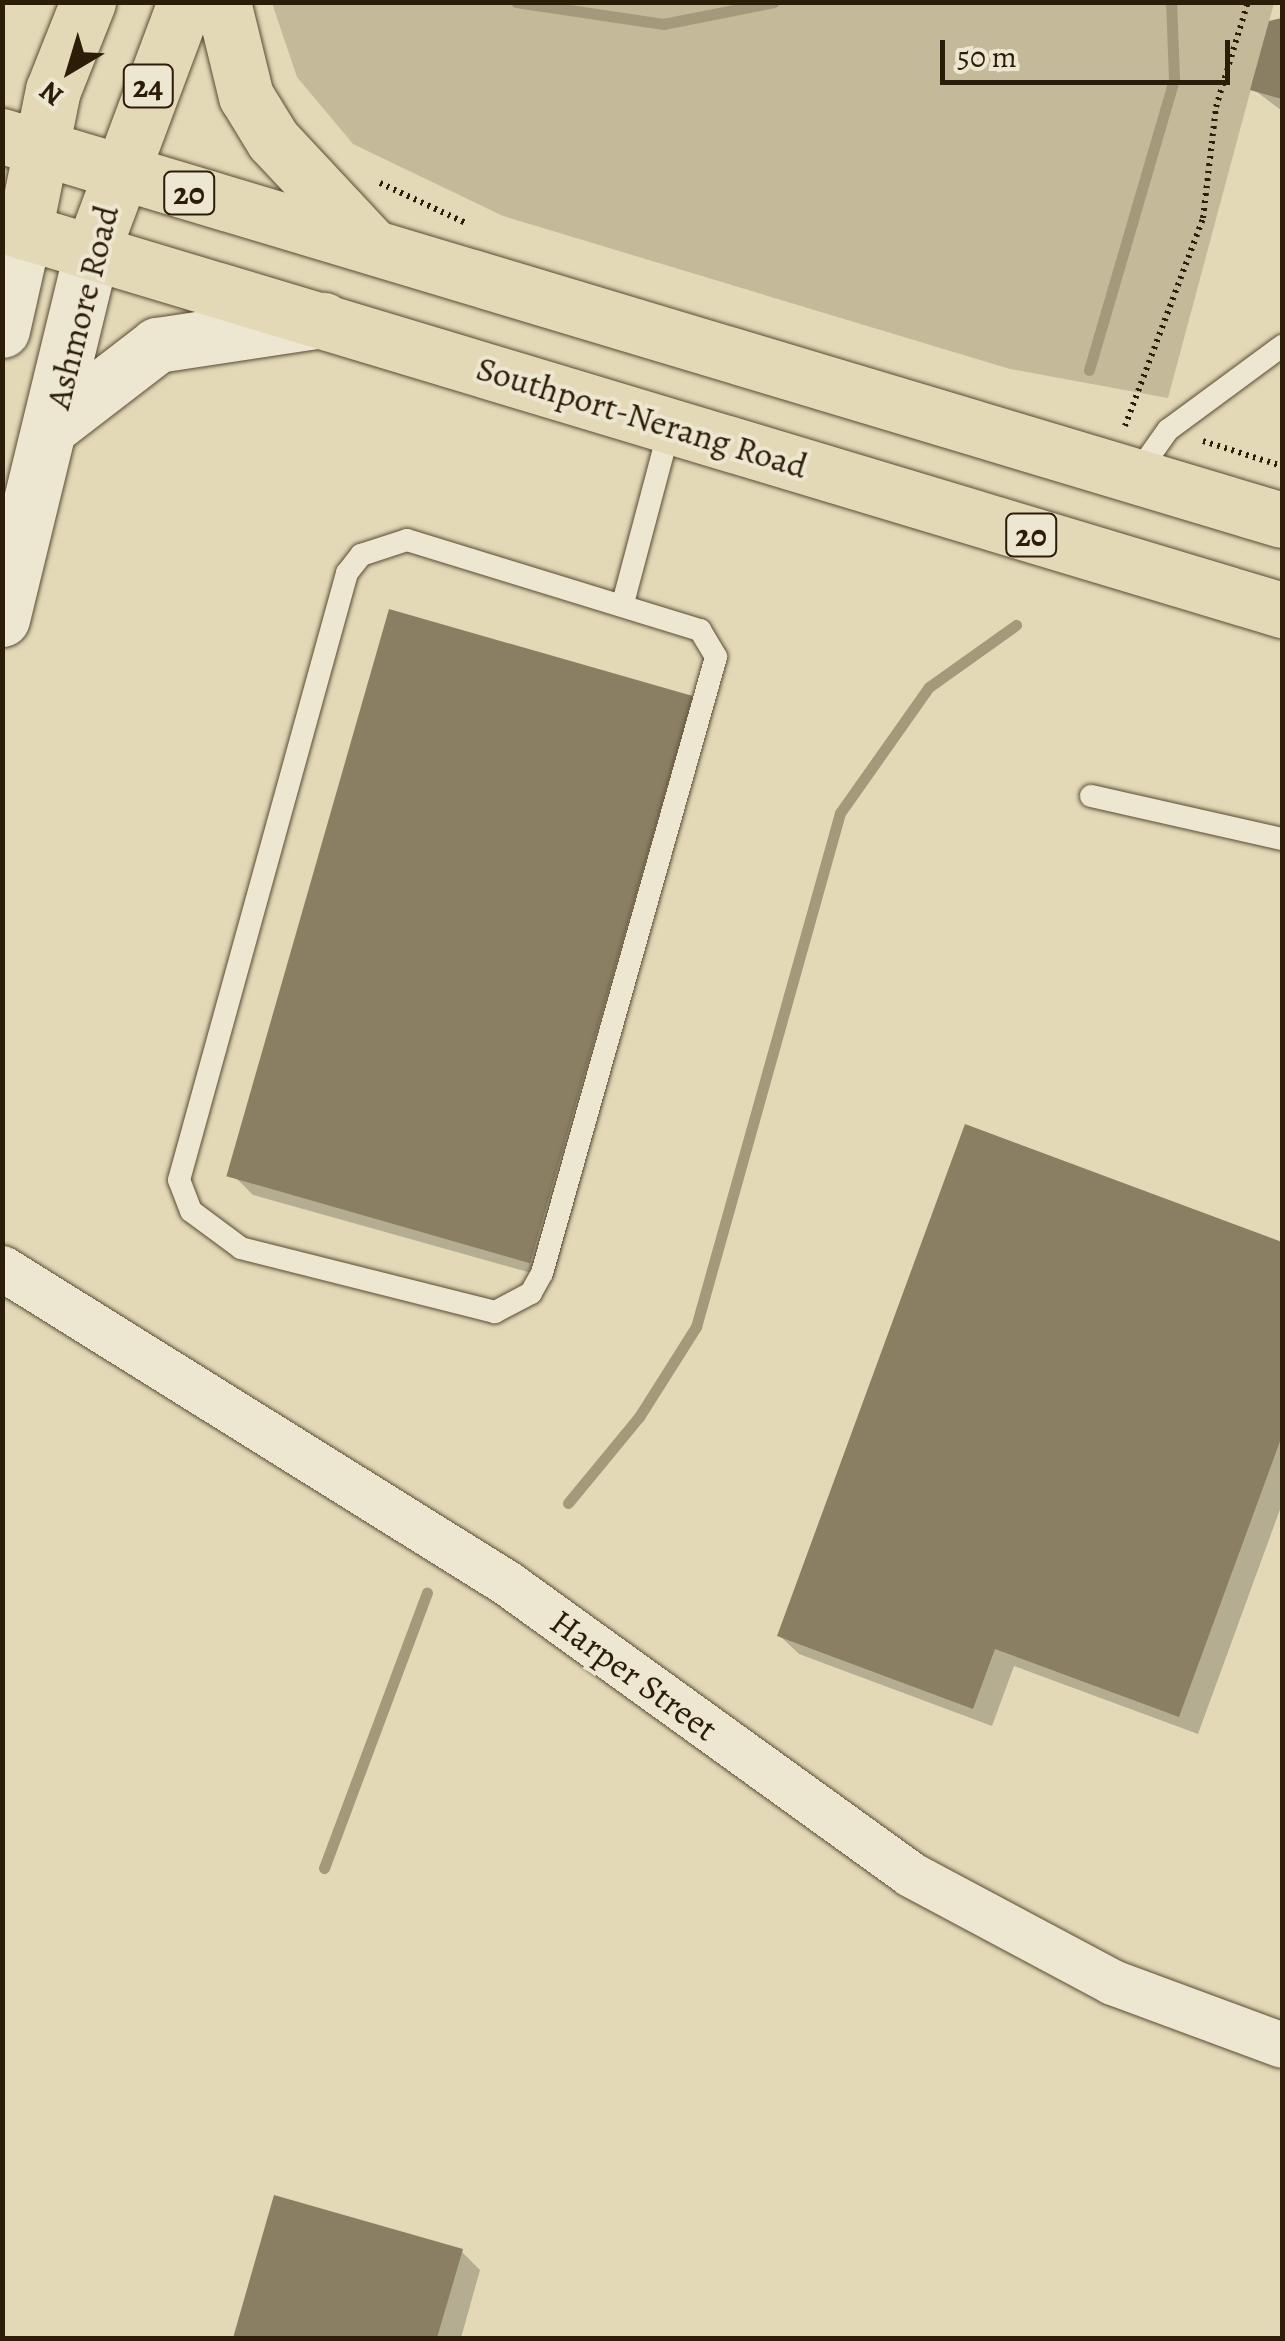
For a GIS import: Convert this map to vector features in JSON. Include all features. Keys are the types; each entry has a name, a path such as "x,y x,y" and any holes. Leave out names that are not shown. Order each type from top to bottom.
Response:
{"main road":[{"name":"Ashmore Road","path":"2,330 21,141 88,2"},
{"name":"Ashmore Road","path":"2,619 92,251 118,171 185,2"},
{"path":"224,2 235,70 272,140 376,249"},
{"name":"20","path":"21,141 376,249 1119,448 1282,520"},
{"name":"Southport-Nerang Road","path":"13,228 1282,610"},
{"path":"52,426 157,345 324,320"}],"street":[{"name":"Harper Street","path":"2,1268 507,1583 910,1874 1112,1982 1282,2045"}],"lane":[{"path":"1119,448 1168,430 1282,346"},
{"path":"622,603 670,426"},
{"path":"407,540 622,603 700,630 716,657 531,1293 495,1312 240,1248 214,1232 179,1180 348,573 361,555 407,540"},
{"path":"1092,796 1282,839"}],"path":[{"path":"1119,448 1204,218 1216,107 1248,2"},
{"path":"370,178 488,234"},
{"path":"1119,448 1168,430 1282,466"}],"shaded area":[{"path":"272,3 1274,3 1168,398 1010,369 503,216 353,144 297,77"}],"building":[{"path":"1282,18 1282,99 1250,90 1269,21"},
{"path":"389,609 693,696 530,1263 226,1176"},
{"path":"965,1124 1282,1242 1282,1436 1179,1717 995,1649 973,1709 777,1636"},
{"path":"274,2195 463,2249 437,2338 233,2338"}],"waterway":[{"path":"516,2 663,24 774,2"},
{"path":"1089,370 1174,79 1171,2"},
{"path":"568,1503 639,1417 696,1327 840,813 929,687 1016,625"},
{"path":"324,1868 427,1593"}]}
